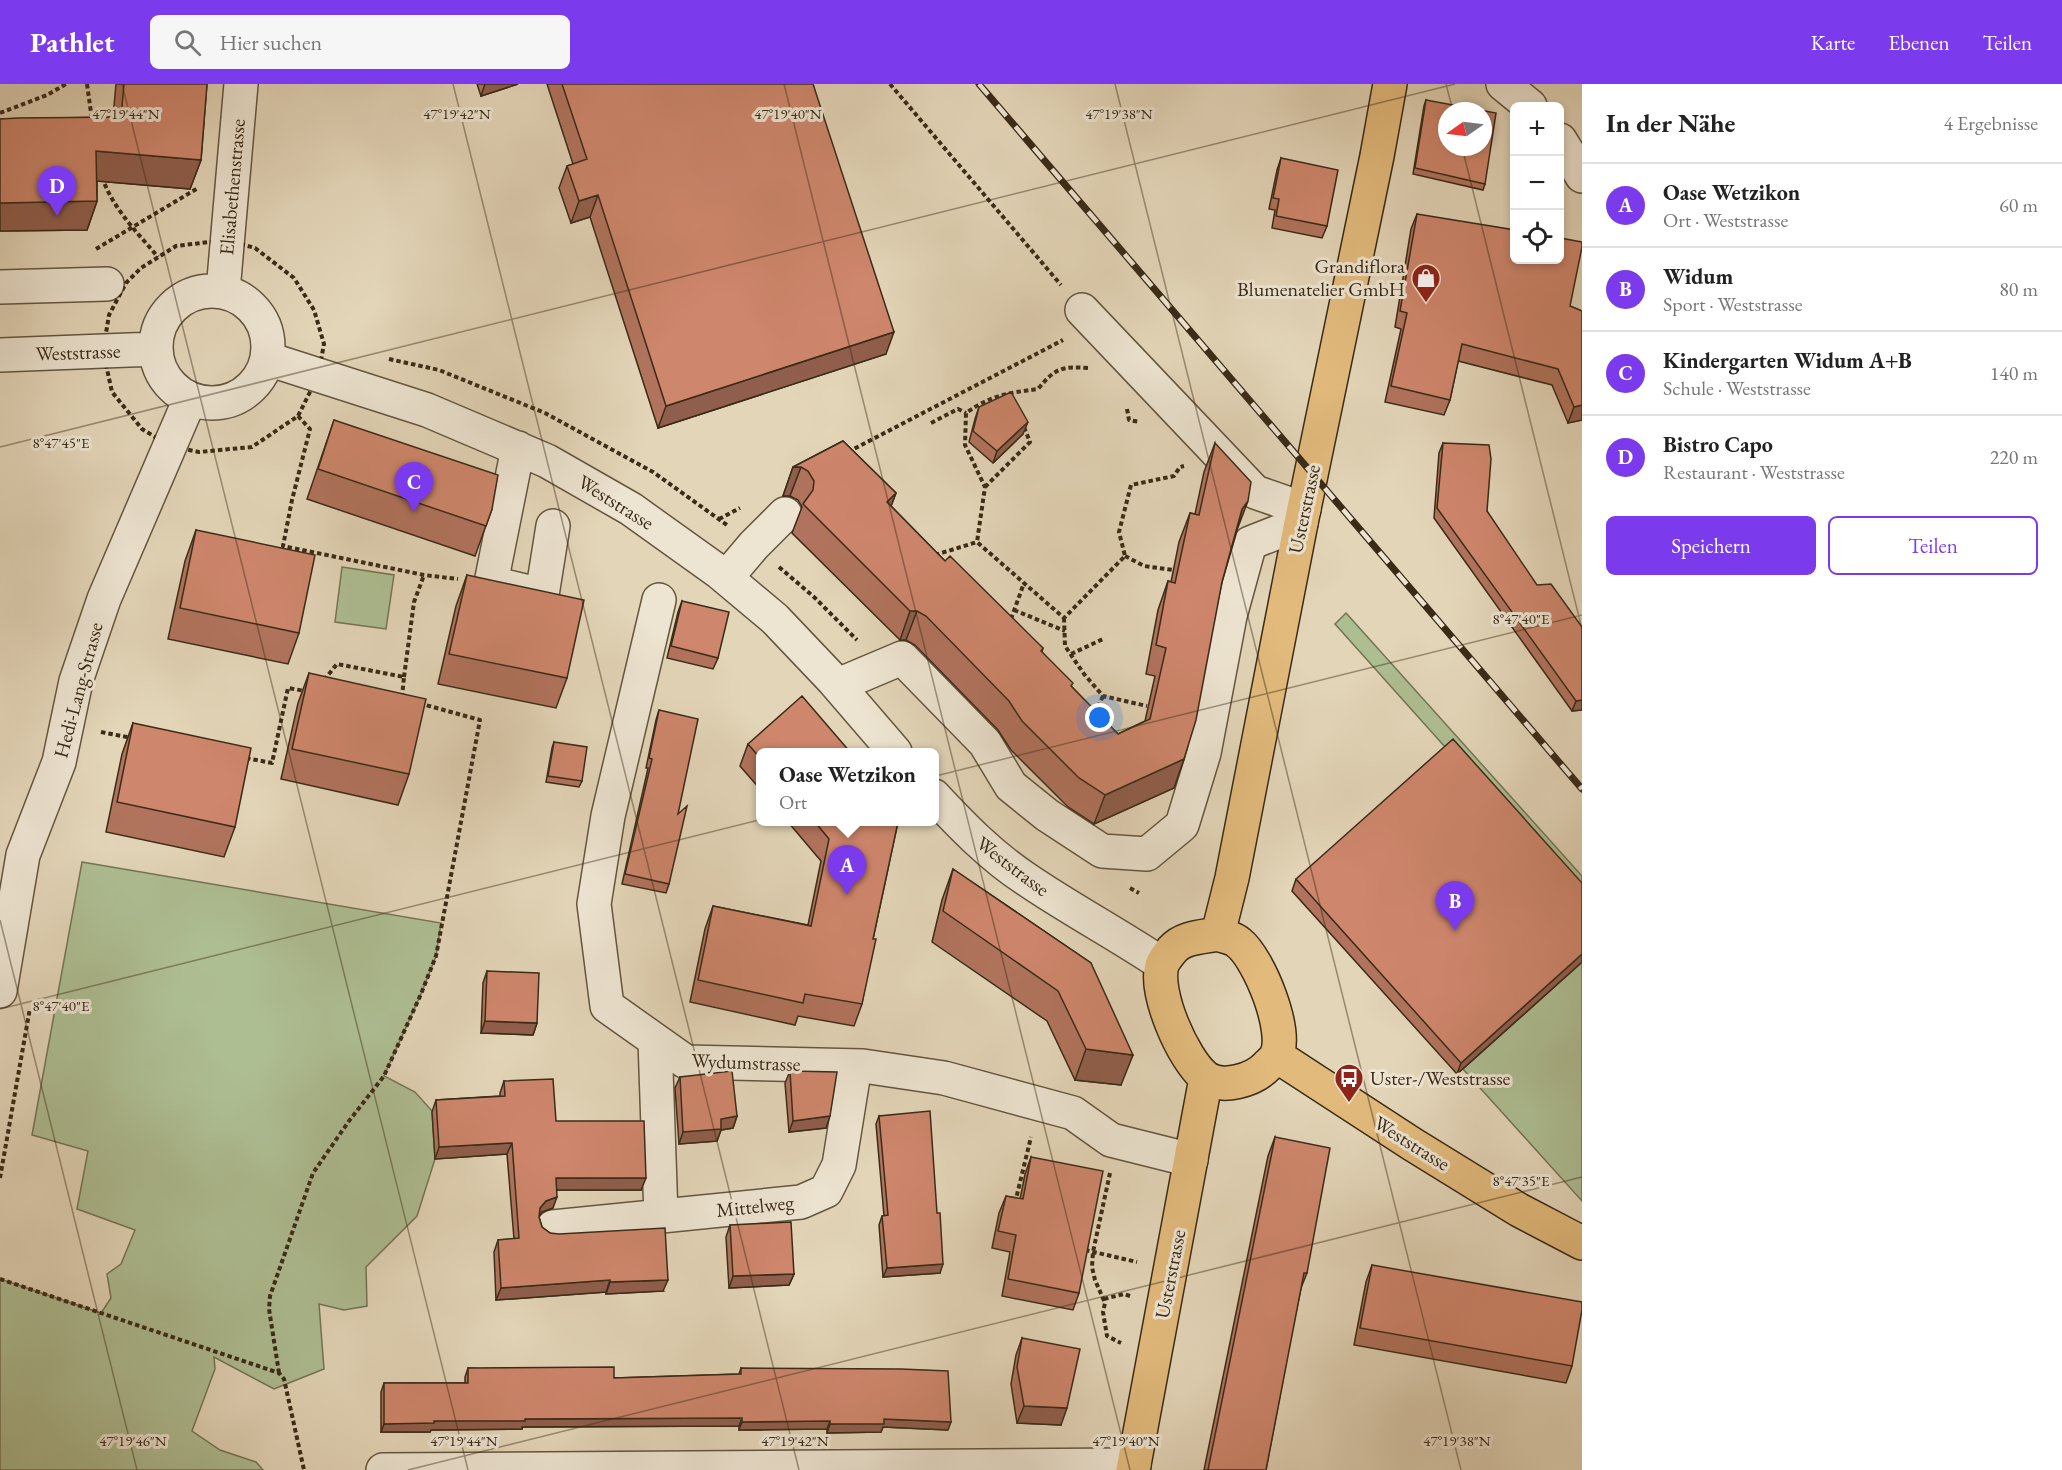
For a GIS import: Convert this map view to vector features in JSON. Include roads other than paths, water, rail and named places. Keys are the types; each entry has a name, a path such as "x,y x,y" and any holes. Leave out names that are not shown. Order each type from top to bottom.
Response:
{"main road":[{"name":"Usterstrasse","path":"1218,934 1250,791 1390,84"},
{"path":"1218,934 1239,942 1251,958 1275,1007 1281,1035 1277,1056 1262,1072 1244,1081 1224,1083 1206,1078 1190,1060 1172,1024 1161,993 1162,964 1173,948 1189,939 1218,934"},
{"name":"Weststrasse","path":"1277,1056 1519,1210 1582,1243"},
{"name":"Usterstrasse","path":"1133,1467 1206,1078"}],"street":[{"name":"Elisabethenstrasse","path":"223,291 241,84"},
{"path":"1503,84 1525,102"},
{"path":"1564,147 1582,176"},
{"path":"0,287 107,284"},
{"path":"202,291 223,291 244,299 260,316 268,337 268,359 260,378 246,393 228,402 209,404 190,399 173,388 160,369 155,349 158,329 168,311 183,297 202,291"},
{"path":"1088,316 1255,492 1303,516"},
{"name":"Weststrasse","path":"0,355 155,349"},
{"name":"Weststrasse","path":"268,359 427,410 547,461 631,509 726,578 775,619 837,685 891,748"},
{"name":"Hedi-Lang-Strasse","path":"0,991 23,855 58,762 76,681 104,599 190,399"},
{"path":"518,448 491,583 542,595 553,526"},
{"path":"726,578 785,514"},
{"path":"837,685 902,658 986,743 1011,786 1047,815 1102,851 1147,854 1182,825 1203,753 1230,616 1250,543 1303,516"},
{"name":"Wydumstrasse","path":"659,600 608,816 594,904 607,1005 686,1062 855,1066 944,1077 1073,1113 1111,1140 1191,1161"},
{"name":"Weststrasse","path":"939,801 972,835 1024,878 1162,964"},
{"path":"655,1040 661,1216"},
{"name":"Mittelweg","path":"553,1227 801,1202 826,1191 839,1165 855,1066"},
{"path":"383,1470 1133,1467"}],"railway":[{"path":"979,84 1582,789"}],"place":[{"name":"Bistro Capo","path":"57,216"},
{"name":"Grandiflora Blumenatelier GmbH","path":"1426,304"},
{"name":"Kindergarten Widum A+B","path":"414,512"},
{"name":"Oase Wetzikon","path":"847,895"},
{"name":"Widum","path":"1455,931"},
{"name":"Uster-/Weststrasse","path":"1349,1104"}]}
